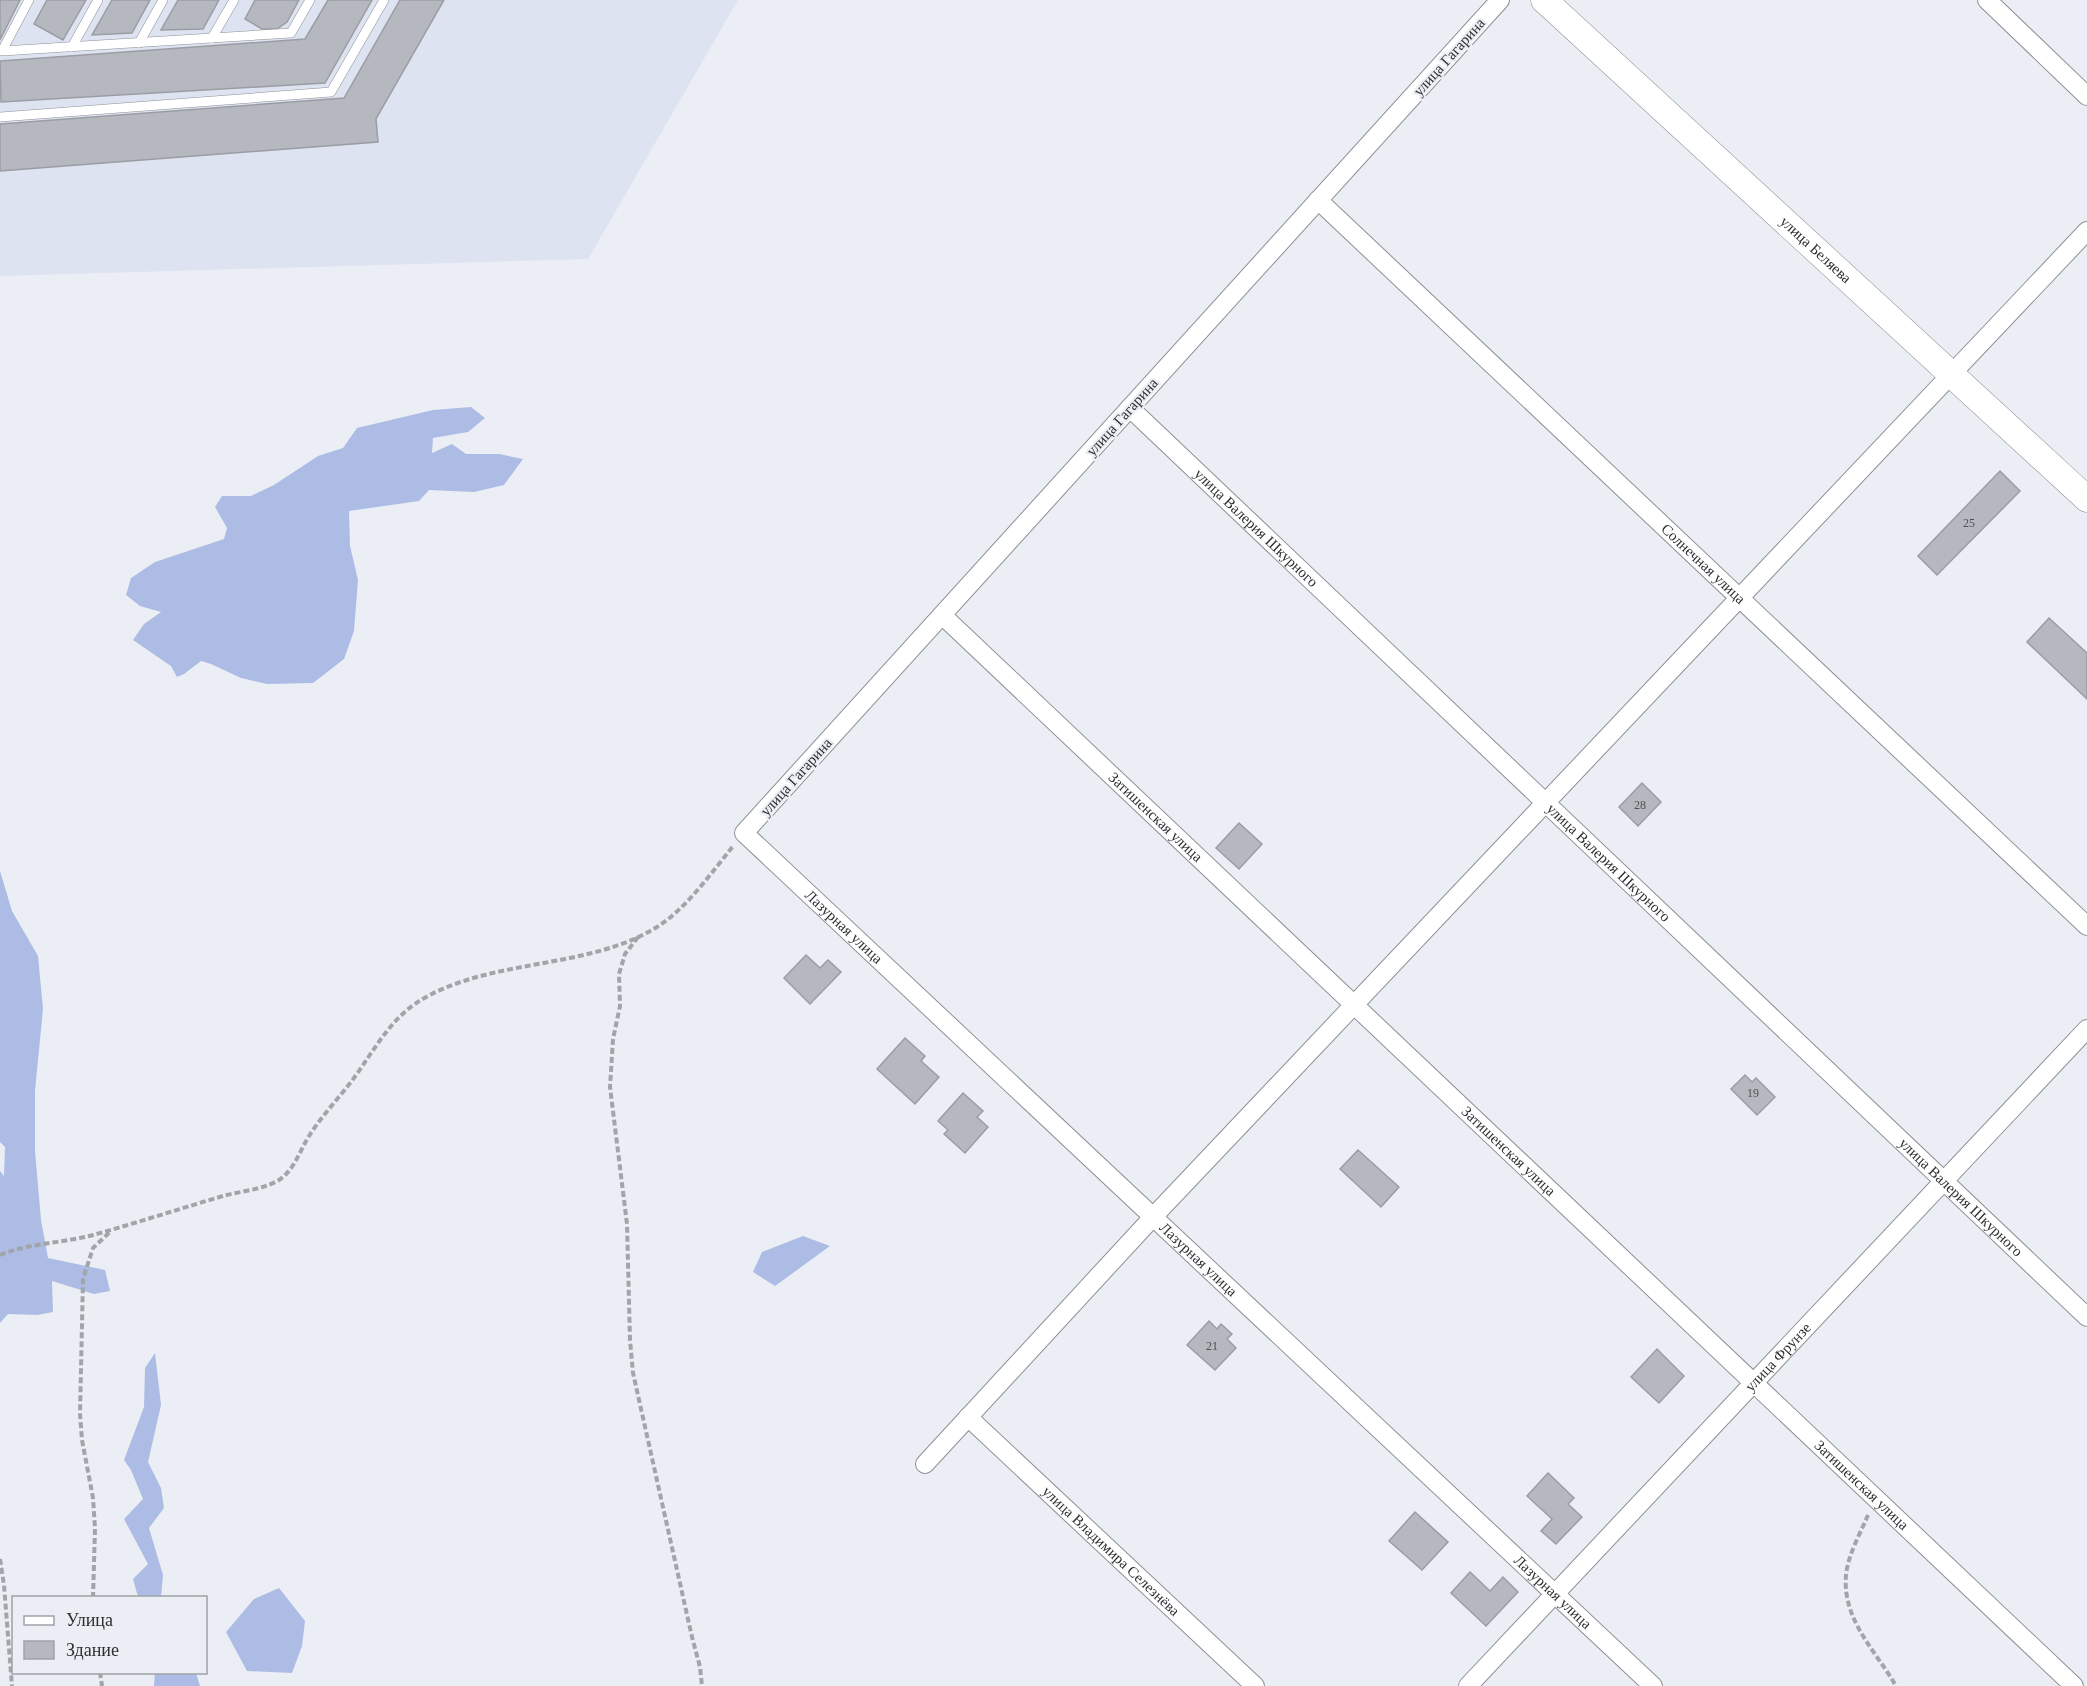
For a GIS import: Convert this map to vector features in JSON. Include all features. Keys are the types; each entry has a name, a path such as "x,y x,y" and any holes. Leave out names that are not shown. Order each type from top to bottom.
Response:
{"street":[{"name":"улица Гагарина","path":"744,833 1500,0"},
{"name":"улица Беляева","path":"1544,0 2087,499"},
{"path":"1987,0 2087,96"},
{"name":"Солнечная улица","path":"1318,200 2087,926"},
{"path":"925,1464 1153,1217 2087,231"},
{"name":"улица Валерия Шкурного","path":"1130,408 2087,1317"},
{"name":"Затишенская улица","path":"942,615 2074,1686"},
{"name":"Лазурная улица","path":"744,833 1653,1686"},
{"name":"улица Фрунзе","path":"1468,1686 2087,1029"},
{"name":"улица Владимира Селезнёва","path":"969,1416 1255,1686"}],"lane":[{"path":"29,0 2,51 291,33 310,0"},
{"path":"72,47 98,0"},
{"path":"139,43 164,0"},
{"path":"212,38 234,0"},
{"path":"0,117 331,92 384,0"}],"path":[{"path":"0,1255 114,1228 235,1192 268,1185 279,1179 289,1171 309,1136 395,1020 410,1006 430,994 477,977 567,958 639,937 677,911 744,833"},
{"path":"639,937 626,954 620,974 620,1006 613,1039 610,1088 627,1224 630,1340 633,1373 700,1667 702,1686"},
{"path":"93,1596 95,1528 93,1498 82,1440 80,1414 83,1279 93,1248 114,1228"},
{"path":"1875,1498 1850,1558 1846,1575 1846,1591 1853,1618 1859,1630 1896,1686"},
{"path":"0,1559 12,1686"}],"shaded area":[{"path":"0,0 738,0 588,259 0,276"},
{"path":"471,407 485,418 468,432 433,438 432,453 452,444 466,454 499,454 523,459 504,485 474,492 429,490 419,501 349,511 350,546 358,580 354,631 344,659 313,683 267,684 241,678 201,661 177,677 171,666 133,640 144,624 161,612 140,606 126,595 131,578 155,562 224,539 227,528 215,507 222,496 251,496 274,485 318,456 343,448 357,428 433,410"},
{"path":"0,871 12,911 38,956 43,1009 35,1091 35,1151 41,1220 48,1258 105,1270 110,1291 94,1294 52,1281 53,1312 37,1315 8,1314 0,1323 0,1171 4,1176 5,1147 0,1142"},
{"path":"803,1236 830,1246 775,1286 753,1272 762,1252"},
{"path":"155,1353 161,1405 148,1462 161,1488 164,1508 149,1528 163,1575 161,1596 138,1596 133,1579 148,1564 124,1519 143,1499 131,1470 124,1460 144,1407 145,1368"},
{"path":"279,1588 305,1621 302,1646 292,1673 247,1671 226,1632 254,1599"},
{"path":"155,1674 196,1674 200,1686 154,1686"}],"building":[{"path":"0,0 20,0 0,40"},
{"path":"47,0 86,0 63,40 34,24"},
{"path":"112,0 150,0 132,33 92,35"},
{"path":"178,0 219,0 203,29 161,30"},
{"path":"255,0 299,0 287,22 277,29 262,29 245,19"},
{"path":"328,0 372,0 325,83 1,102 0,61 305,39"},
{"path":"400,0 444,0 376,119 378,142 0,171 0,124 344,98"},
{"path":"2000,471 2020,491 1937,575 1918,556"},
{"path":"2049,618 2087,653 2087,699 2027,642"},
{"path":"1642,783 1661,802 1638,826 1619,807"},
{"path":"1239,823 1262,844 1239,869 1216,848"},
{"path":"806,955 820,968 828,960 841,972 810,1004 784,978"},
{"path":"905,1038 925,1056 921,1061 939,1077 915,1104 877,1069"},
{"path":"1745,1075 1752,1082 1756,1078 1775,1097 1757,1115 1731,1089"},
{"path":"963,1093 983,1111 977,1117 988,1127 965,1153 944,1134 948,1130 938,1121"},
{"path":"1358,1150 1399,1187 1381,1207 1340,1169"},
{"path":"1209,1321 1217,1329 1221,1324 1232,1334 1227,1339 1236,1348 1215,1370 1187,1345"},
{"path":"1657,1349 1684,1376 1659,1403 1631,1377"},
{"path":"1548,1473 1574,1498 1568,1504 1582,1517 1556,1544 1541,1531 1552,1519 1527,1496"},
{"path":"1415,1512 1448,1542 1422,1570 1389,1541"},
{"path":"1470,1572 1490,1591 1503,1577 1518,1592 1486,1626 1451,1593"}]}
